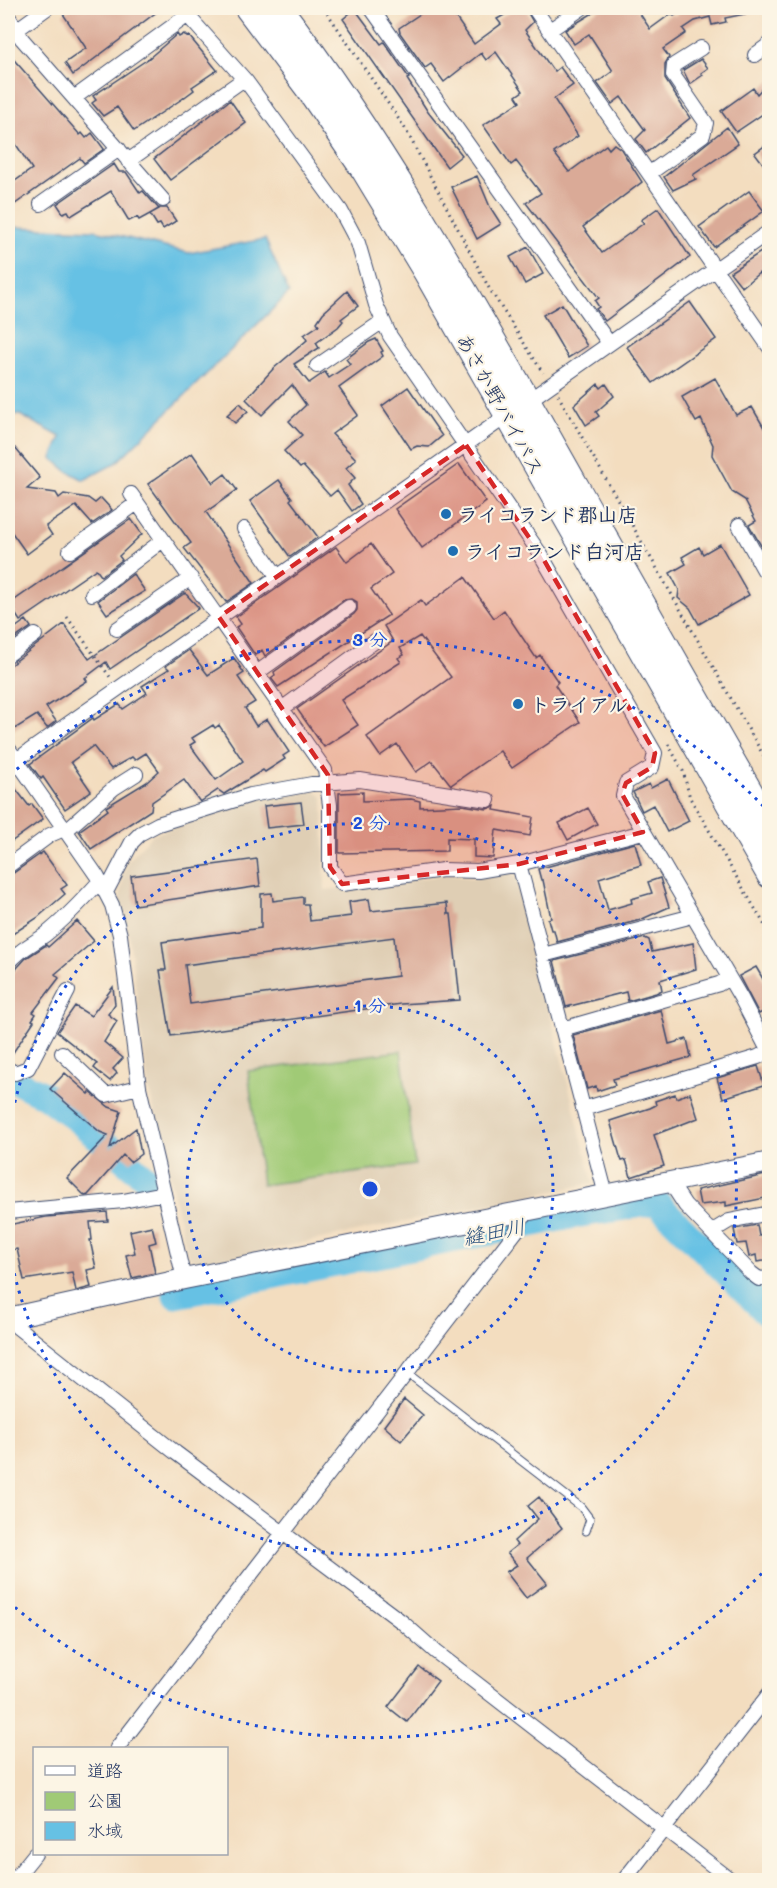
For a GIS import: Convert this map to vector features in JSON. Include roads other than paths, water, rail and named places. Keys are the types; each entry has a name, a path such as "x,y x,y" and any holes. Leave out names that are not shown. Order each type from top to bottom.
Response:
{"highway":[{"name":"あさか野バイパス","path":"248,8 309,89 365,171 427,273 770,875"},
{"name":"あさか野バイパス","path":"279,8 332,77 386,159 770,827"}],"street":[{"path":"12,33 47,8"},
{"path":"370,8 609,343"},
{"path":"534,8 770,348"},
{"path":"550,30 582,8"},
{"path":"74,98 184,11 244,78 351,228 390,336 541,555 655,753 652,767 626,783 622,794 729,978 769,1053 583,1109"},
{"path":"8,16 12,33 74,98 163,200"},
{"path":"754,55 770,44"},
{"path":"650,173 703,135 705,123 673,75 674,65 701,48"},
{"path":"128,161 244,78"},
{"path":"41,204 119,149"},
{"path":"184,1279 139,1087 120,935 103,886 64,829 10,758 118,688 507,416 526,399 770,231"},
{"path":"317,366 383,321"},
{"path":"70,551 134,499 322,764 329,782 330,867 342,884 443,870 478,870 519,864 643,832"},
{"path":"739,525 764,570 770,570"},
{"path":"244,529 276,576"},
{"path":"92,594 163,540"},
{"path":"117,629 191,578"},
{"path":"258,672 349,607"},
{"path":"8,655 35,635"},
{"path":"283,708 375,641"},
{"path":"8,866 50,834 64,829 136,774"},
{"path":"8,964 20,949 44,935 103,886 132,842 141,833 158,824 251,795 329,782 376,781 488,800"},
{"path":"519,864 606,1195"},
{"path":"543,955 685,918 691,914"},
{"path":"562,1029 719,984 729,978"},
{"path":"8,1069 15,1073 28,1068 68,991"},
{"path":"62,1053 106,1095 139,1087"},
{"path":"8,1318 184,1279 770,1162"},
{"path":"670,1182 685,1205 756,1277 770,1278"},
{"path":"8,1212 123,1201 164,1193"},
{"path":"119,1747 517,1230 524,1212"},
{"path":"711,1232 729,1221 770,1213"},
{"path":"8,1318 147,1431 402,1622 663,1830 731,1881"},
{"path":"624,1881 770,1693"},
{"path":"14,1881 34,1855"}],"lane":[{"path":"406,1372 581,1507 590,1519 586,1531"}],"water":[{"path":"12,227 95,230 189,253 265,239 289,293 116,463 84,480 67,471 52,458 61,437 20,415 8,413 8,229"}],"waterway":[{"name":"縫田川","path":"8,1077 44,1095 79,1121 148,1180"},
{"name":"縫田川","path":"176,1295 575,1215 656,1202 770,1316"}],"place":[{"name":"ライコランド郡山店","path":"446,514"},
{"name":"ライコランド白河店","path":"453,551"},
{"name":"トライアル","path":"518,704"}]}
